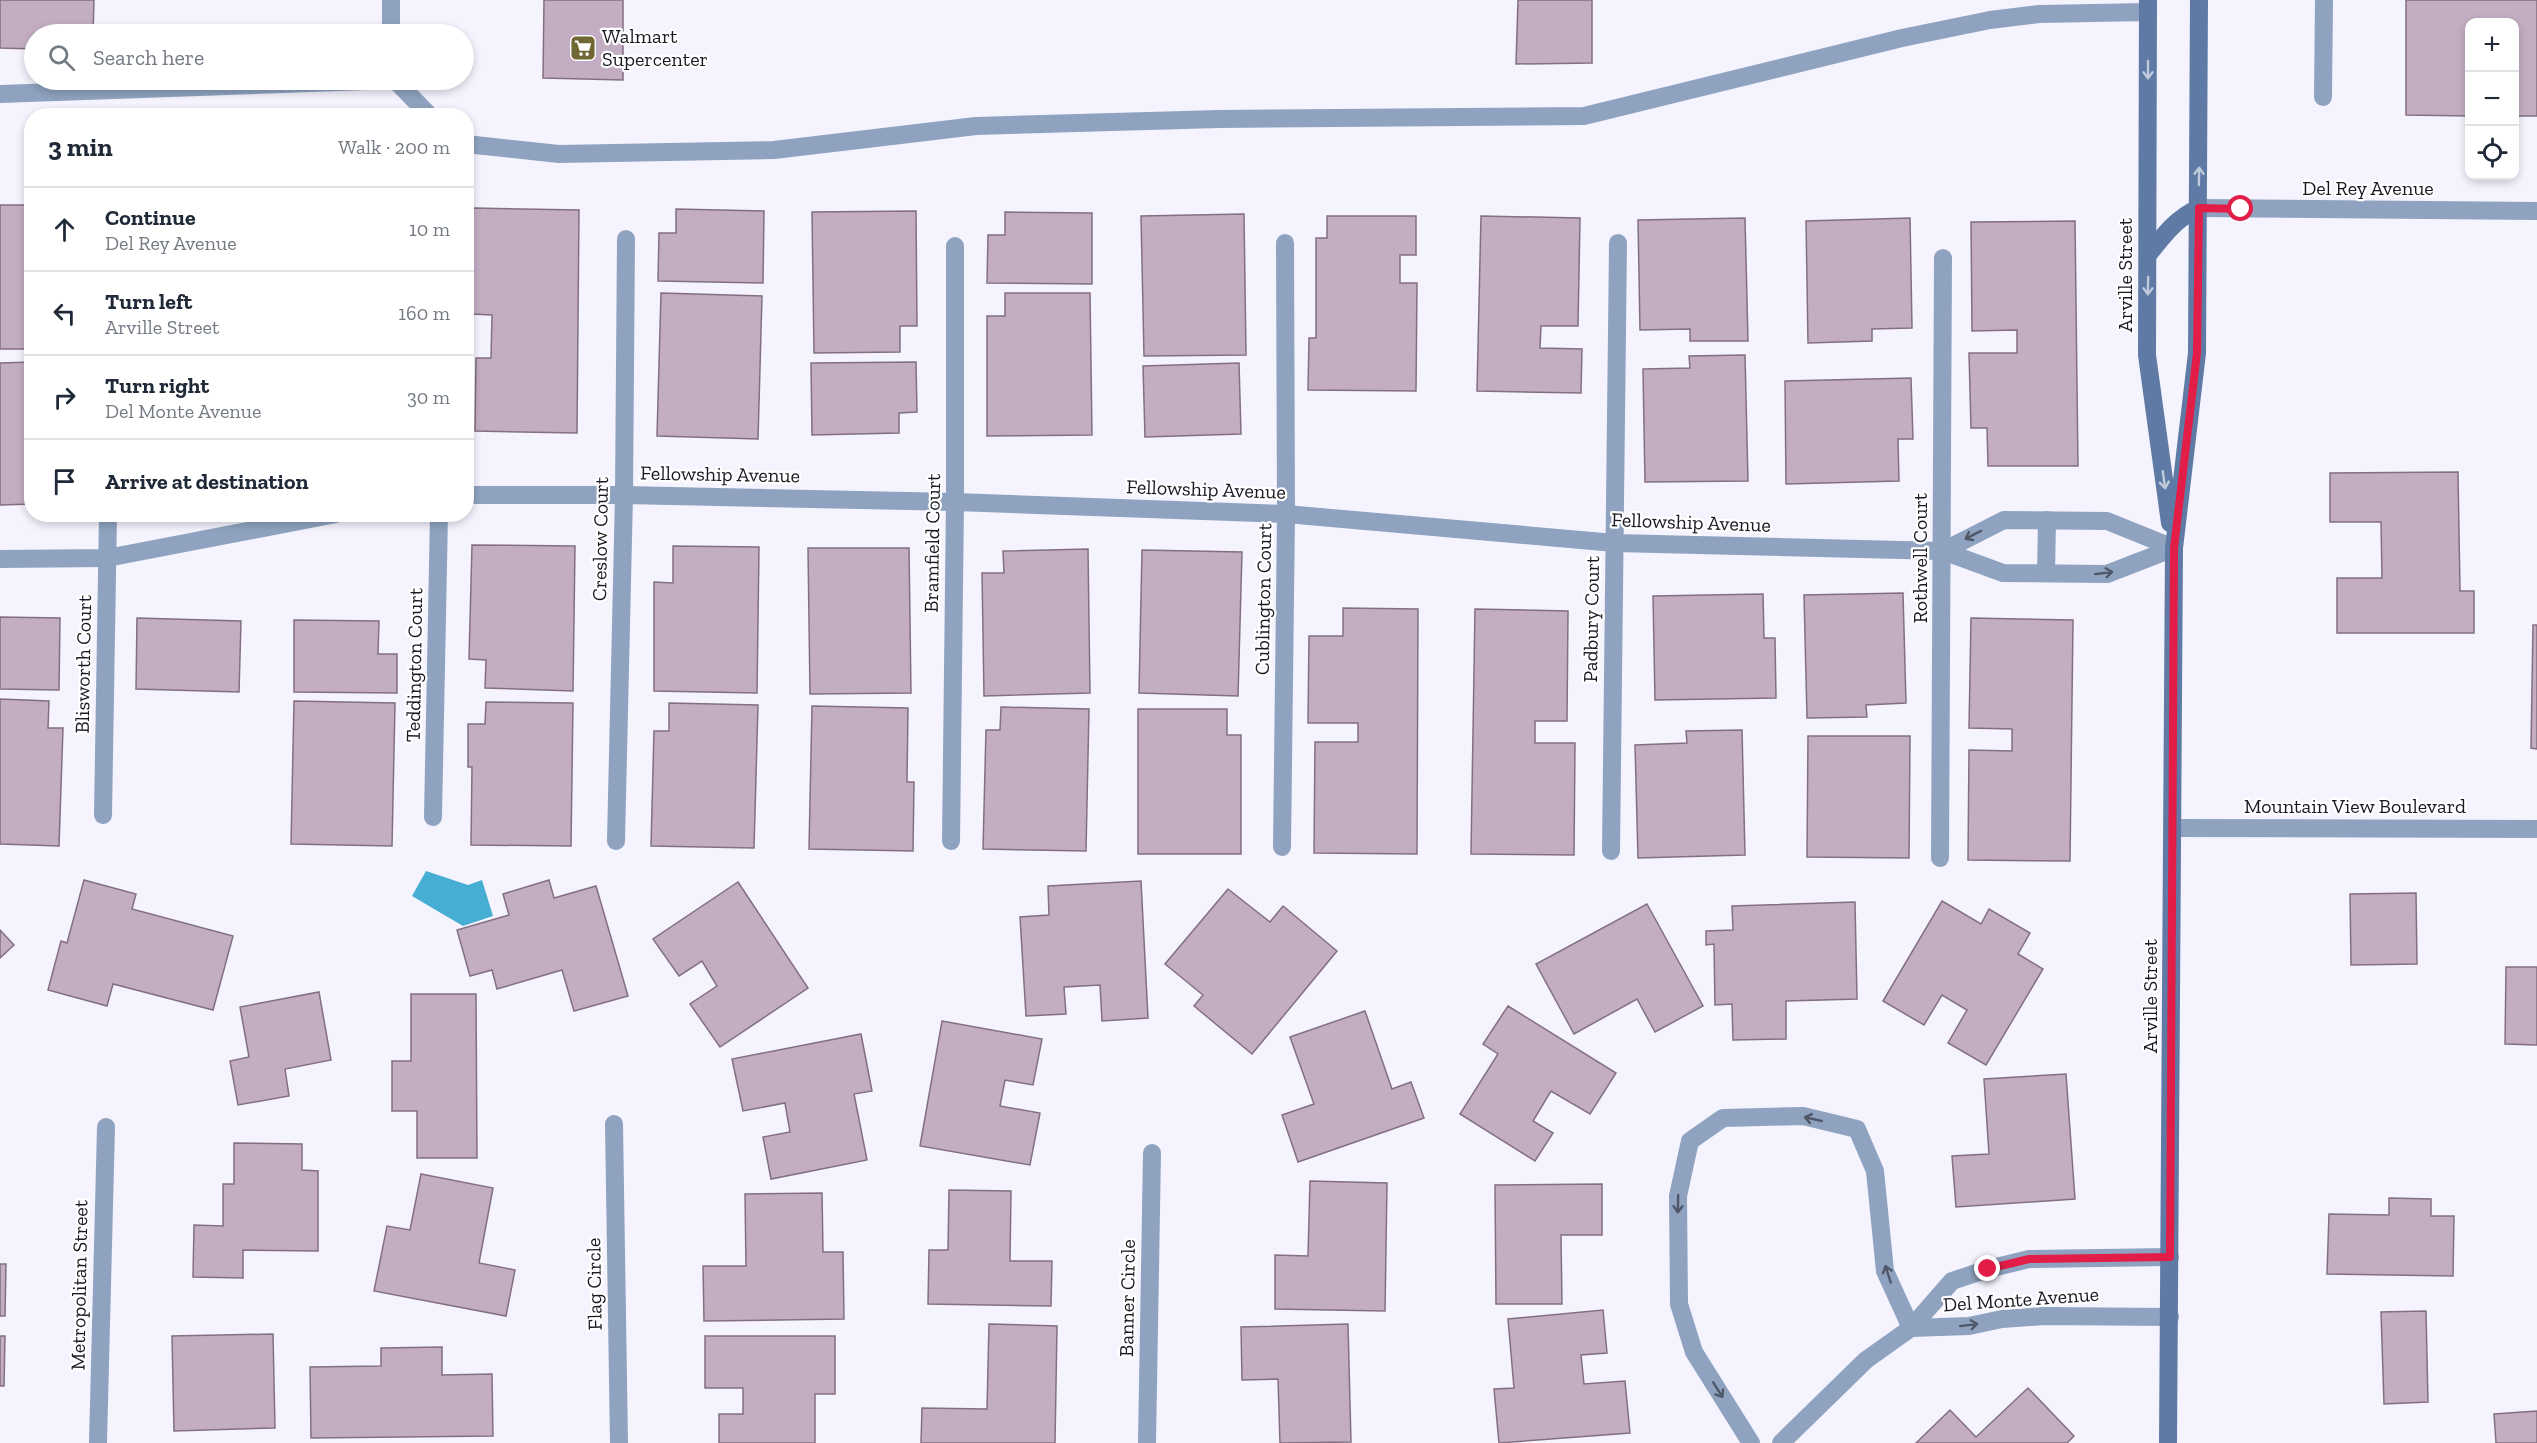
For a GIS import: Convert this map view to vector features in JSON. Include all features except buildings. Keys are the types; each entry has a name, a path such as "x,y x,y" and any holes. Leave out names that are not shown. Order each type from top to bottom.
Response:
{"street":[{"path":"391,0 391,24"},
{"path":"474,145 559,154 762,151 976,126 1219,119 1584,116 1902,38 1990,20 2148,6 2164,0"},
{"name":"Arville Street","path":"2168,1443 2174,548 2197,353 2199,0"},
{"path":"2323,97 2324,0"},
{"name":"Arville Street","path":"2148,6 2147,355 2174,548"},
{"path":"0,94 113,90"},
{"path":"405,90 422,108"},
{"path":"2148,255 2171,226 2186,214 2199,208"},
{"name":"Del Rey Avenue","path":"2199,208 2537,212"},
{"name":"Creslow Court","path":"616,841 624,495 626,239"},
{"name":"Cublington Court","path":"1282,847 1286,514 1285,243"},
{"name":"Padbury Court","path":"1611,851 1618,243"},
{"name":"Bramfield Court","path":"951,841 956,502 955,246"},
{"name":"Rothwell Court","path":"1940,858 1943,258"},
{"name":"Fellowship Avenue","path":"474,495 624,495 956,502 1286,514 1615,543 1943,551 2003,573 2107,574 2174,548"},
{"name":"Fellowship Avenue","path":"1943,551 2004,520 2107,521 2174,548"},
{"path":"2046,573 2047,520"},
{"name":"Blisworth Court","path":"103,815 108,522"},
{"path":"0,559 107,558 294,522"},
{"name":"Teddington Court","path":"434,817 440,522"},
{"name":"Mountain View Boulevard","path":"2173,828 2537,829"},
{"path":"1751,1443 1694,1352 1679,1304 1678,1196 1690,1141 1723,1118 1803,1116 1857,1129 1875,1172 1885,1271 1911,1328"},
{"name":"Flag Circle","path":"614,1124 619,1443"},
{"name":"Metropolitan Street","path":"98,1443 106,1127"},
{"name":"Banner Circle","path":"1147,1443 1152,1153"},
{"name":"Del Monte Avenue","path":"1781,1443 1866,1360 1911,1328 1952,1281 2029,1259 2170,1257"},
{"name":"Del Monte Avenue","path":"1911,1328 1970,1326 2002,1319 2044,1316 2170,1317"}],"water":[{"path":"426,871 468,885 482,880 493,916 463,926 412,896"}],"place":[{"name":"Walmart Supercenter","path":"583,48"}],"route":[{"path":"1988,1269 2029,1259 2102,1256 2170,1257 2174,548 2197,353 2199,208 2241,209"}]}
